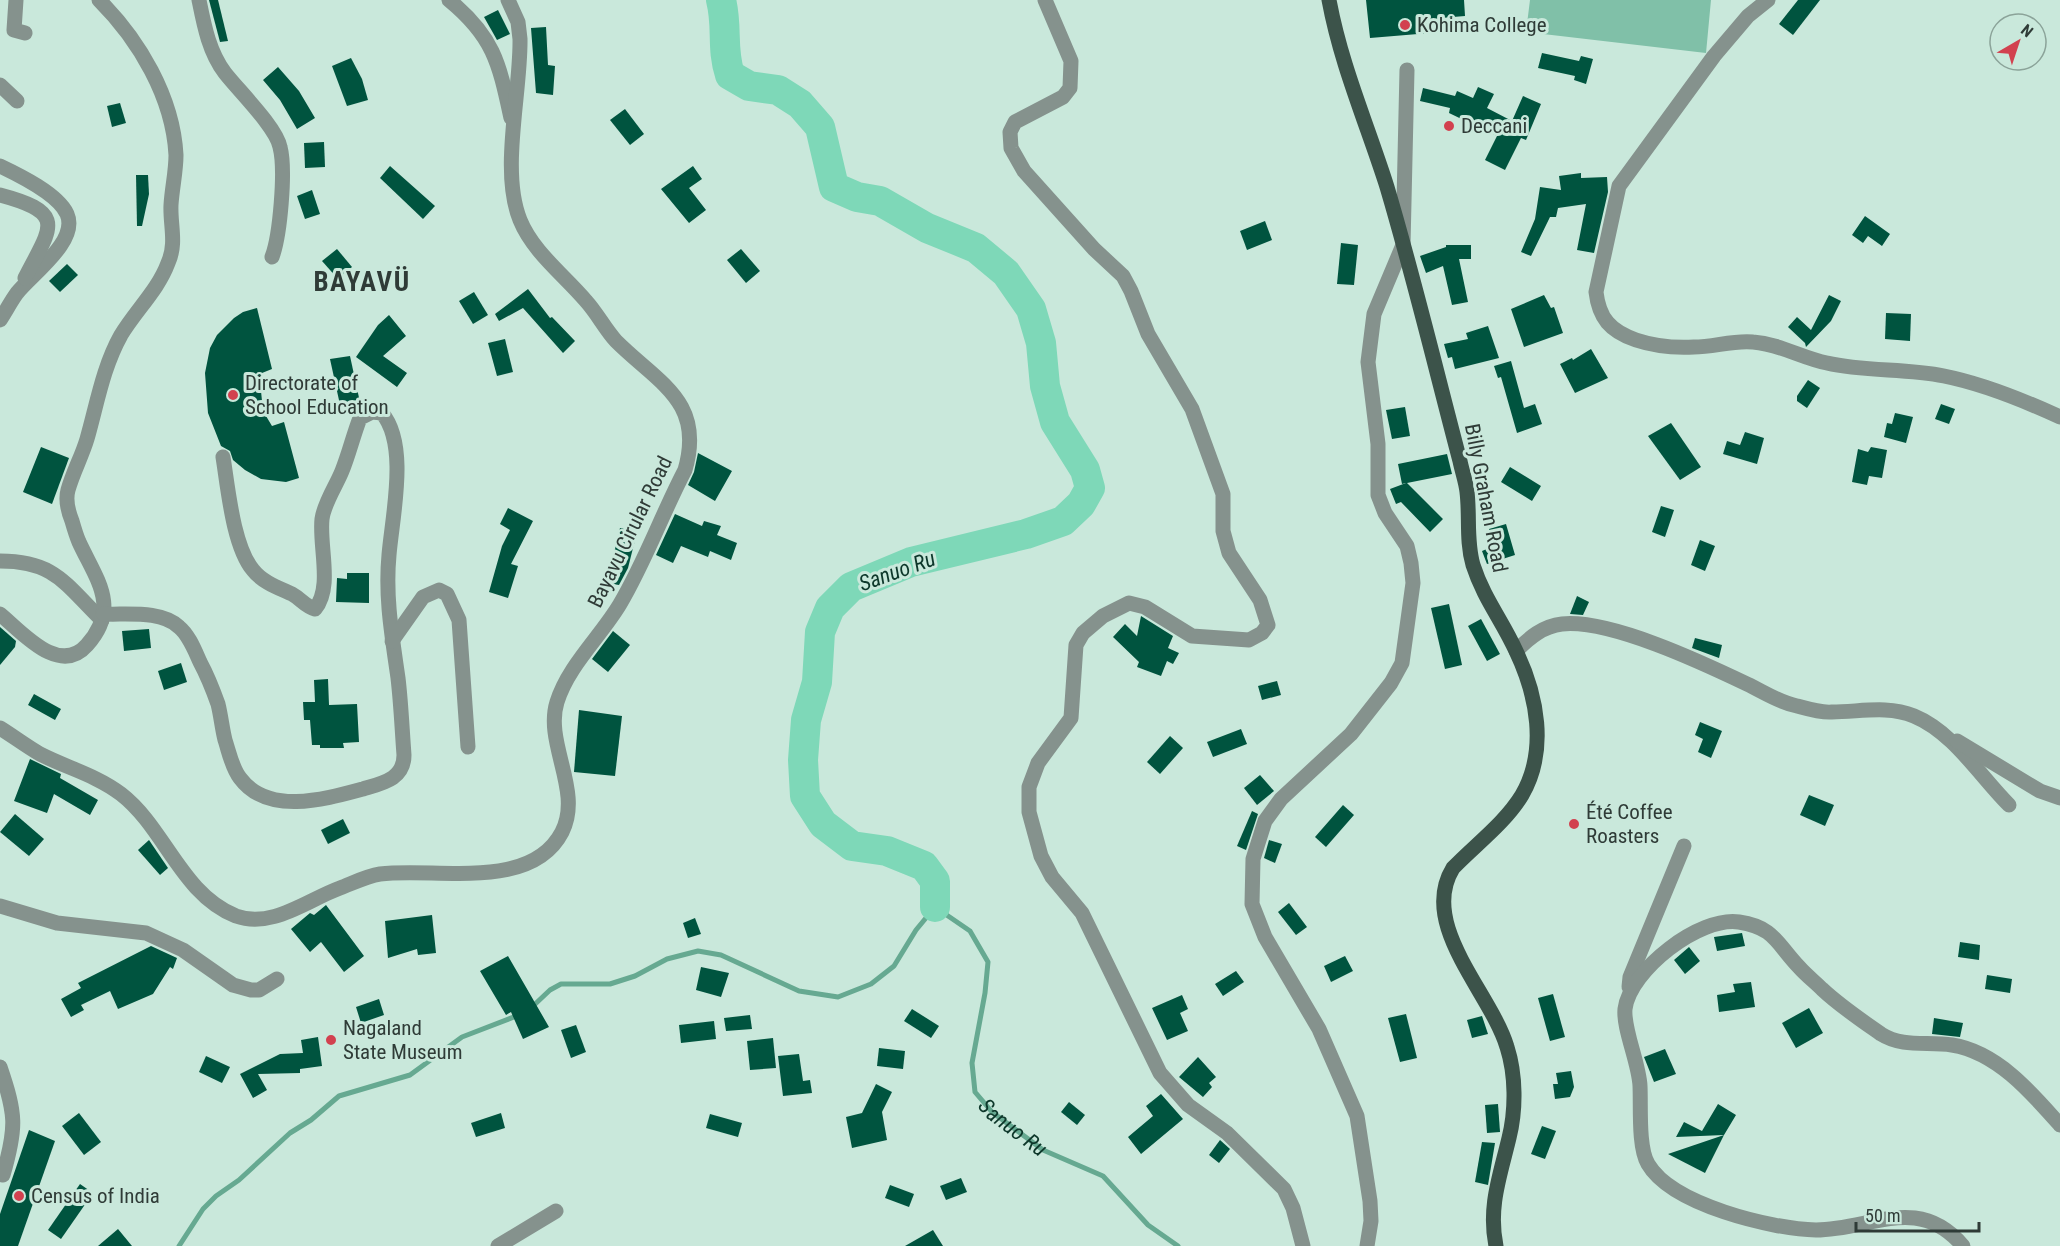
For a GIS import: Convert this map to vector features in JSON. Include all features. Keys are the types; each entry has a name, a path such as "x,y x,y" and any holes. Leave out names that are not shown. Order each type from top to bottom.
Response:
{"main road":[{"name":"Billy Graham Road","path":"1329,0 1336,37 1348,79 1372,140 1403,245 1467,492 1467,530 1473,564 1488,604 1516,651 1527,676 1535,708 1539,739 1532,771 1521,796 1453,868 1445,881 1442,895 1444,916 1452,938 1502,1029 1512,1072 1513,1101 1509,1139 1493,1202 1492,1226 1497,1246"}],"street":[{"path":"16,0 14,30 25,33"},
{"path":"0,614 38,648 61,655 74,655 87,647 103,617 105,598 78,540 68,511 68,490 87,439 106,370 120,337 169,262 174,243 171,209 176,176 172,127 163,96 128,32 99,0"},
{"path":"199,0 209,42 216,58 273,132 280,147 279,239 272,257"},
{"path":"449,0 479,27 500,65 514,132"},
{"name":"Bayavu Cirular Road","path":"0,728 41,754 98,779 120,793 139,809 182,871 207,898 220,908 249,920 278,915 335,890 378,875 514,869 536,861 552,847 563,831 567,805 554,718 558,700 573,671 607,626 630,588 685,470 691,450 691,434 681,406 667,388 614,339 588,303 530,239 520,219 514,194 514,132 521,64 520,39 518,22 508,0"},
{"path":"1045,0 1071,62 1070,88 1063,97 1016,122 1010,132 1011,148 1024,171 1094,249 1123,276 1148,334 1192,409 1223,494 1223,531 1229,553 1260,600 1268,625 1262,633 1249,640 1192,636 1145,607 1129,603 1103,616 1083,633 1076,645 1071,718 1038,763 1029,787 1029,812 1041,856 1052,877 1082,913 1161,1073 1188,1104 1227,1133 1284,1189 1293,1208 1303,1246"},
{"path":"1768,0 1748,16 1714,56 1619,186 1596,291 1598,309 1605,322 1616,331 1636,340 1664,346 1695,347 1751,342 1793,350 1824,363 1946,376 2018,398 2060,417"},
{"path":"1367,1246 1371,1221 1370,1201 1356,1116 1319,1029 1265,937 1252,904 1253,859 1265,821 1281,799 1351,734 1391,683 1402,663 1413,584 1411,563 1407,546 1385,513 1378,495 1378,444 1368,362 1374,314 1403,245 1407,70"},
{"path":"0,85 17,100"},
{"path":"0,166 39,188 63,209 68,220 64,241 17,294"},
{"path":"0,195 22,201 44,213 49,220 50,230 17,294 0,320"},
{"path":"0,561 26,561 51,570 103,617 146,615 168,620 179,627 194,648 210,684 218,705 224,736 239,777 260,795 306,802 337,797 386,782 399,774 404,765 388,609 389,555 398,486 389,422 382,413 372,412 360,418 343,469 322,515 320,537 325,580 323,600 315,609 307,607 295,596 274,586 252,570 239,536 229,497 224,457"},
{"path":"392,641 423,597 439,590 447,594 459,620 468,747"},
{"path":"1516,651 1533,634 1562,624 1606,629 1650,643 1795,706 1831,712 1872,709 1913,716 2031,785 2060,798"},
{"path":"1936,729 1959,750 2009,805"},
{"path":"1684,846 1630,976 1625,1008 1640,1084 1647,1163 1668,1184 1685,1195 1768,1224 1816,1230 1837,1229 1886,1218 1914,1217 1933,1222 1950,1232 1963,1246"},
{"path":"0,906 57,922 146,933 183,950 233,985 251,990 260,990 277,980"},
{"path":"1625,1008 1643,974 1676,944 1721,922 1755,925 1778,938 1798,967 1884,1036 1909,1044 1956,1045 1996,1064 2036,1098 2060,1125"},
{"path":"0,1067 12,1103 15,1127 3,1175"},
{"path":"498,1246 556,1211"}],"green space":[{"path":"1530,0 1711,0 1706,53 1526,32"}],"building":[{"path":"209,0 218,0 228,41 220,42"},
{"name":"Kohima College","path":"1366,0 1464,0 1465,16 1441,18 1442,32 1370,38"},
{"path":"1798,0 1820,0 1793,35 1779,24"},
{"path":"498,10 510,34 497,40 484,17"},
{"path":"546,27 548,65 555,66 553,95 536,93 531,28"},
{"path":"1542,53 1579,61 1581,56 1593,59 1586,84 1574,80 1575,76 1538,68"},
{"path":"351,58 362,79 368,100 347,106 332,66"},
{"path":"278,67 299,91 315,118 297,129 280,100 263,80"},
{"path":"1478,87 1494,94 1487,108 1512,121 1523,96 1541,104 1526,140 1521,138 1505,170 1485,160 1497,136 1449,113 1450,108 1420,101 1423,88 1455,96 1457,91 1473,98"},
{"path":"120,103 126,123 112,127 107,106"},
{"path":"625,109 644,134 630,145 610,120"},
{"path":"324,142 325,167 305,168 304,143"},
{"path":"390,166 435,206 423,219 380,178"},
{"path":"693,166 702,179 689,188 706,210 689,223 661,189"},
{"path":"1581,173 1581,178 1607,177 1608,192 1594,253 1577,250 1586,204 1558,208 1556,217 1550,217 1531,256 1521,252 1535,219 1540,187 1561,190 1559,176"},
{"path":"136,175 148,175 149,194 142,226 137,226"},
{"path":"312,190 320,214 305,219 297,196"},
{"path":"1865,216 1890,234 1882,246 1868,236 1863,243 1852,235"},
{"path":"1265,221 1272,240 1247,250 1240,231"},
{"path":"1341,243 1358,245 1354,285 1337,284"},
{"path":"1446,245 1471,245 1471,259 1459,259 1468,302 1452,305 1443,266 1426,273 1420,256 1446,247"},
{"path":"337,249 352,267 338,279 322,261"},
{"path":"741,249 760,271 746,283 727,260"},
{"path":"67,264 78,275 60,292 49,281"},
{"path":"528,289 550,318 552,317 575,341 563,353 523,308 499,321 495,314"},
{"path":"474,292 488,315 473,324 459,301"},
{"path":"1544,295 1551,308 1554,307 1563,333 1524,347 1511,309"},
{"path":"1829,295 1841,301 1831,321 1806,347 1805,343 1788,327 1797,317 1811,330"},
{"name":"Directorate of School Education","path":"257,308 272,369 262,373 260,381 263,411 272,426 284,422 299,478 286,482 261,479 233,460 230,451 221,446 208,413 205,373 210,348 217,335 234,318 243,312"},
{"path":"1886,313 1911,314 1910,341 1885,339"},
{"path":"389,315 406,336 383,356 407,373 397,387 356,357 378,325"},
{"path":"1488,326 1499,358 1455,369 1452,357 1448,358 1444,344 1468,339 1466,333"},
{"path":"505,339 513,372 497,376 488,343"},
{"path":"1591,349 1608,378 1575,393 1560,364 1572,358 1573,360"},
{"path":"350,356 361,407 342,414 330,359"},
{"path":"1511,361 1524,408 1535,404 1542,424 1517,433 1501,377 1498,378 1494,366"},
{"path":"1808,380 1820,388 1807,408 1797,401 1797,396"},
{"path":"1941,404 1955,409 1949,424 1935,419"},
{"path":"1405,407 1410,436 1392,439 1386,410"},
{"path":"1895,413 1913,417 1906,443 1884,437 1887,423 1892,424"},
{"path":"1671,423 1701,467 1680,480 1648,436"},
{"path":"1745,432 1764,438 1757,464 1723,454 1727,441 1740,445"},
{"path":"41,447 69,458 52,504 23,492"},
{"path":"1871,447 1887,450 1882,478 1869,476 1867,485 1852,482 1858,449 1868,452"},
{"path":"698,453 732,471 715,501 688,485 694,472"},
{"path":"1447,454 1452,474 1407,483 1443,519 1430,532 1401,502 1396,504 1390,489 1406,483 1402,484 1398,464"},
{"path":"1510,467 1541,486 1532,501 1501,482"},
{"path":"1661,506 1674,510 1665,537 1652,532"},
{"path":"508,508 533,521 511,564 518,566 508,598 489,592 502,546 510,530 500,524"},
{"path":"675,514 702,526 704,521 721,526 717,535 737,543 731,560 710,551 708,557 681,546 673,563 656,555"},
{"path":"1506,524 1515,555 1487,564 1482,551 1494,546 1489,529"},
{"path":"620,528 637,532 628,568 619,585 607,583"},
{"path":"1700,540 1715,546 1705,571 1691,565"},
{"path":"347,573 369,573 369,603 336,602 337,578 347,579"},
{"path":"1577,596 1589,602 1583,615 1570,614"},
{"path":"1449,604 1462,665 1445,669 1431,608"},
{"path":"1141,616 1173,636 1168,648 1179,653 1173,664 1167,661 1161,676 1137,667 1139,662 1113,637 1125,624 1137,636"},
{"path":"1481,619 1500,654 1487,661 1468,626"},
{"path":"0,627 16,641 15,647 0,665"},
{"path":"149,629 151,648 124,651 122,631"},
{"path":"613,631 630,645 608,672 592,659"},
{"path":"1695,638 1722,645 1719,658 1692,648"},
{"path":"181,663 187,682 164,690 158,671"},
{"path":"328,679 329,705 357,704 359,742 343,743 344,748 320,748 320,745 312,745 310,720 304,720 303,702 315,702 314,680"},
{"path":"1277,681 1281,695 1262,700 1258,686"},
{"path":"34,694 61,709 55,720 28,705"},
{"path":"579,710 622,716 615,776 574,772"},
{"path":"1700,722 1722,731 1711,758 1698,752 1703,739 1695,735"},
{"path":"1241,729 1247,744 1213,757 1207,742"},
{"path":"1170,736 1183,748 1160,774 1147,762"},
{"path":"30,759 61,774 60,778 98,800 90,815 54,794 47,813 14,801"},
{"path":"1260,775 1274,791 1257,805 1244,788"},
{"path":"1809,795 1834,805 1825,826 1800,815"},
{"path":"1343,805 1354,815 1326,847 1315,837"},
{"path":"1252,811 1258,814 1246,850 1237,846"},
{"path":"15,814 44,839 29,856 0,832"},
{"path":"343,819 350,833 328,844 321,830"},
{"path":"149,840 168,868 160,875 138,850"},
{"path":"1269,840 1282,844 1275,863 1264,858"},
{"path":"1289,903 1307,927 1296,935 1278,912"},
{"path":"326,905 364,956 344,972 321,942 310,952 291,929 310,913 314,915"},
{"path":"432,915 436,953 418,955 417,949 388,958 385,921"},
{"path":"695,918 701,934 688,938 683,923"},
{"path":"1742,933 1745,946 1717,951 1714,937"},
{"path":"1960,942 1980,945 1979,960 1958,957"},
{"path":"151,946 177,958 173,969 170,967 153,994 118,1009 110,991 81,1005 84,1010 71,1017 61,999 81,988 78,983"},
{"path":"1689,947 1700,961 1685,974 1674,960"},
{"path":"508,956 549,1027 523,1039 511,1012 506,1015 480,971"},
{"path":"1345,956 1353,971 1331,982 1324,966"},
{"path":"701,967 729,973 721,997 696,990"},
{"path":"1236,971 1244,982 1223,996 1215,984"},
{"path":"1987,975 2012,979 2010,993 1985,989"},
{"path":"1751,982 1755,1007 1719,1012 1717,995 1735,992 1733,984"},
{"path":"1553,994 1565,1037 1550,1041 1538,998"},
{"path":"1182,995 1188,1009 1180,1013 1188,1031 1167,1040 1152,1008"},
{"path":"379,999 384,1015 361,1023 356,1007"},
{"path":"1809,1008 1823,1033 1796,1048 1782,1023"},
{"path":"912,1009 939,1026 931,1038 904,1021"},
{"path":"1406,1014 1417,1058 1400,1062 1388,1018"},
{"path":"750,1015 752,1029 726,1031 724,1018"},
{"path":"1482,1016 1488,1034 1472,1038 1467,1020"},
{"path":"1934,1018 1963,1023 1960,1037 1932,1034"},
{"path":"714,1021 716,1039 681,1043 679,1025"},
{"path":"576,1025 586,1052 571,1058 561,1030"},
{"path":"318,1037 322,1066 300,1069 300,1073 258,1074 267,1090 253,1098 240,1074 280,1054 303,1053 301,1040"},
{"path":"773,1038 776,1068 750,1070 747,1041"},
{"path":"879,1048 905,1051 903,1069 877,1066"},
{"path":"1665,1049 1676,1074 1654,1082 1644,1057"},
{"path":"799,1054 803,1081 810,1080 812,1093 783,1096 778,1056"},
{"path":"206,1056 230,1067 222,1083 199,1072"},
{"path":"1198,1057 1216,1077 1209,1083 1212,1087 1203,1097 1179,1077"},
{"path":"1571,1071 1574,1087 1570,1097 1555,1099 1553,1084 1558,1084 1556,1073"},
{"path":"876,1084 892,1092 882,1112 887,1140 852,1148 846,1117 862,1113"},
{"path":"1161,1094 1183,1119 1141,1154 1128,1137 1153,1116 1146,1106"},
{"path":"1069,1102 1085,1115 1077,1125 1061,1112"},
{"path":"1498,1104 1500,1132 1487,1133 1485,1105"},
{"path":"1718,1104 1736,1115 1724,1135 1676,1137 1684,1122 1702,1131"},
{"path":"79,1113 101,1142 84,1155 62,1126"},
{"path":"501,1113 505,1128 476,1137 471,1123"},
{"path":"710,1114 742,1123 738,1137 706,1128"},
{"path":"1542,1126 1556,1131 1545,1159 1531,1154"},
{"name":"Census of India","path":"29,1130 55,1141 18,1246 0,1246 0,1214"},
{"path":"1724,1135 1705,1173 1668,1154"},
{"path":"1220,1140 1230,1149 1219,1163 1209,1155"},
{"path":"1482,1142 1495,1143 1488,1185 1475,1182"},
{"path":"961,1178 967,1192 946,1200 940,1186"},
{"path":"80,1184 93,1193 61,1239 48,1230"},
{"path":"890,1185 914,1194 909,1207 885,1198"},
{"path":"118,1229 132,1246 98,1246"},
{"path":"933,1230 943,1246 905,1246"}],"waterway":[{"name":"Sanuo Ru","path":"721,0 730,75 749,86 778,90 800,104 820,127 834,187 857,197 880,201 927,228 976,248 1006,273 1031,309 1041,343 1045,386 1055,422 1085,470 1090,488 1081,504 1063,521 1026,534 911,562 851,587 830,608 820,632 817,682 806,720 803,760 805,796 823,824 852,846 887,851 924,866 935,881 935,907"},
{"name":"Sanuo Ru","path":"532,1007 550,990 561,984 610,984 635,976 667,959 698,951 721,955 799,991 838,997 871,984 894,966 916,930 935,907 970,931 988,962 985,993 972,1063 975,1092 992,1112 1043,1150 1103,1176 1148,1225 1178,1246"},
{"path":"179,1246 203,1209 216,1196 239,1180 290,1133 311,1120 339,1096 410,1075 462,1037 519,1015"}],"place":[{"name":"Kohima College","path":"1405,25"},
{"name":"Deccani","path":"1449,126"},
{"name":"Directorate of School Education","path":"233,395"},
{"name":"Été Coffee Roasters","path":"1574,824"},
{"name":"Nagaland State Museum","path":"331,1040"},
{"name":"Census of India","path":"19,1196"}],"district":[{"name":"BAYAVÜ","path":"362,282"}]}
